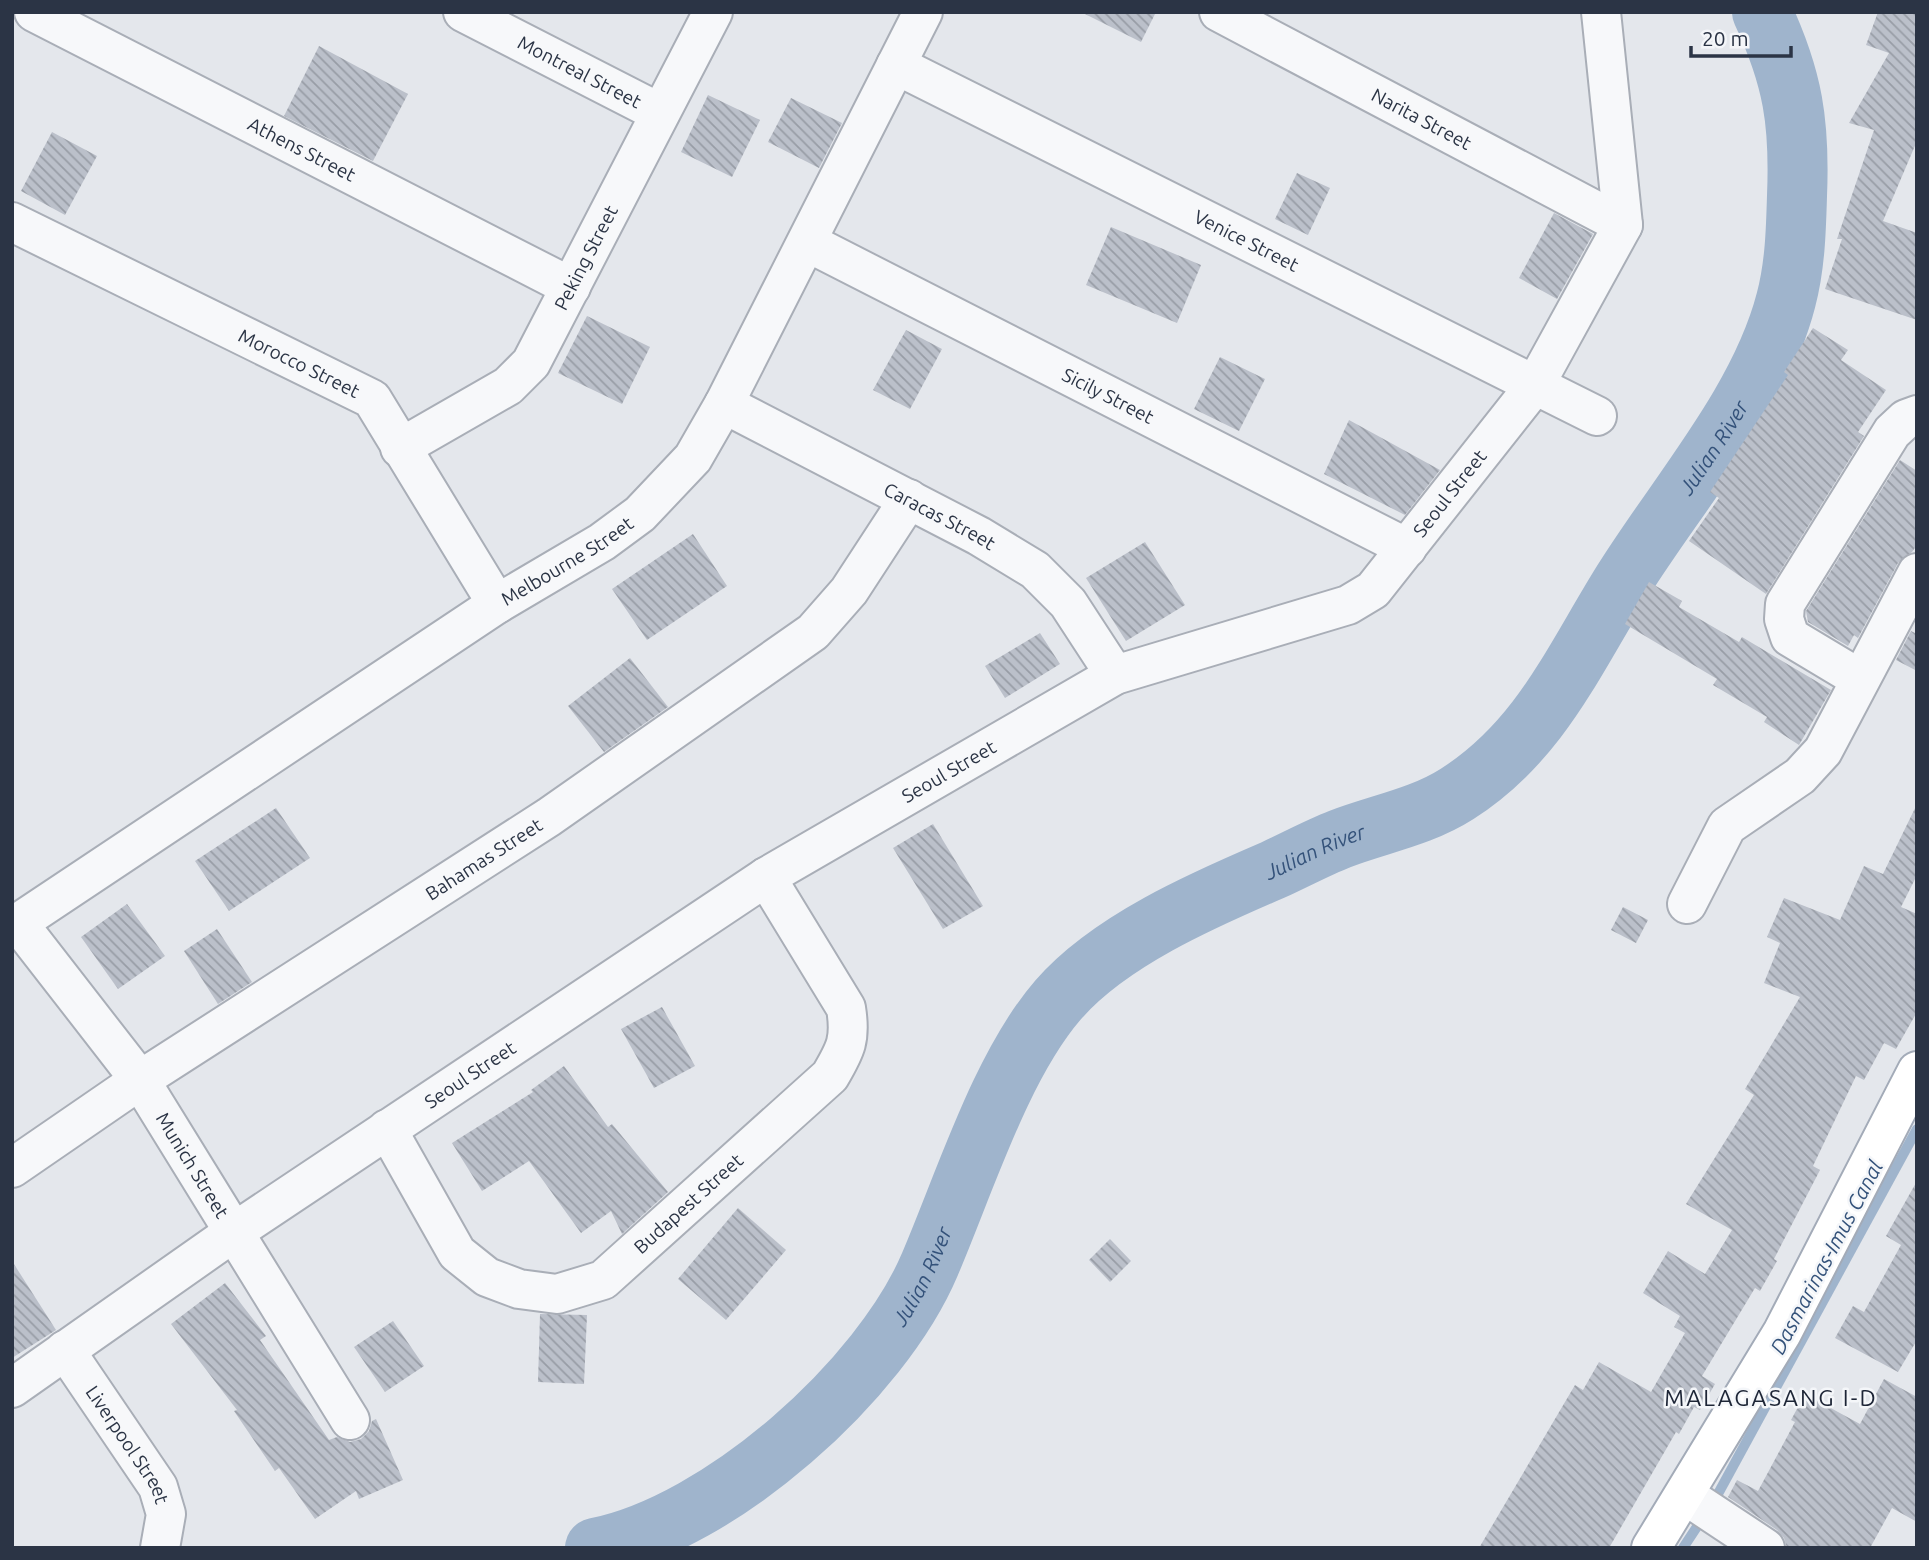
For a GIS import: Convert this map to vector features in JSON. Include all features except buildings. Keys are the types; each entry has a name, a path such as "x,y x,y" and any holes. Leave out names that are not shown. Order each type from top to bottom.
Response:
{"main road":[{"path":"1651,1548 1782,1333 1917,1071"}],"street":[{"name":"Athens Street","path":"34,12 571,287"},
{"name":"Montreal Street","path":"463,12 660,113"},
{"name":"Peking Street","path":"400,448 508,386 531,363 713,12"},
{"name":"Melbourne Street","path":"15,925 497,604 602,542 640,514 693,458 724,404 923,12"},
{"name":"Narita Street","path":"1219,12 1623,225"},
{"path":"1601,12 1623,225"},
{"name":"Venice Street","path":"896,65 1597,416"},
{"name":"Morocco Street","path":"12,222 372,399 497,604"},
{"name":"Seoul Street","path":"12,1388 234,1232 766,877 1115,675 1348,605 1373,590 1535,385 1623,225"},
{"name":"Sicily Street","path":"807,242 1407,548"},
{"name":"Caracas Street","path":"724,404 909,499 1035,570 1068,603 1115,675"},
{"path":"1860,679 1790,637 1784,619 1785,604 1892,432 1906,419 1917,415"},
{"name":"Bahamas Street","path":"12,1168 139,1080 549,817 813,632 849,591 909,499"},
{"path":"1687,904 1727,825 1810,766 1822,751 1917,573"},
{"name":"Budapest Street","path":"387,1129 457,1253 487,1277 519,1289 557,1294 603,1280 830,1076 846,1050 850,1031 846,1008 766,877"},
{"name":"Munich Street","path":"15,925 139,1080 350,1420"},
{"name":"Liverpool Street","path":"65,1350 158,1487 166,1514 159,1548"},
{"path":"1685,1495 1765,1548"}],"waterway":[{"name":"Julian River","path":"595,1548 644,1533 694,1509 743,1478 791,1440 836,1398 875,1354 907,1308 930,1264 986,1126 1019,1058 1058,1000 1079,979 1130,941 1188,909 1331,843 1443,802 1486,773 1511,750 1533,724 1570,670 1623,581 1738,410 1774,337 1786,300 1795,235 1797,146 1787,80 1762,12"},
{"name":"Dasmarinas-Imus Canal","path":"1713,1503 1917,1129"},
{"name":"Dasmarinas-Imus Canal","path":"1683,1548 1704,1516"}],"district":[{"name":"MALAGASANG I-D","path":"1771,1397"}]}
